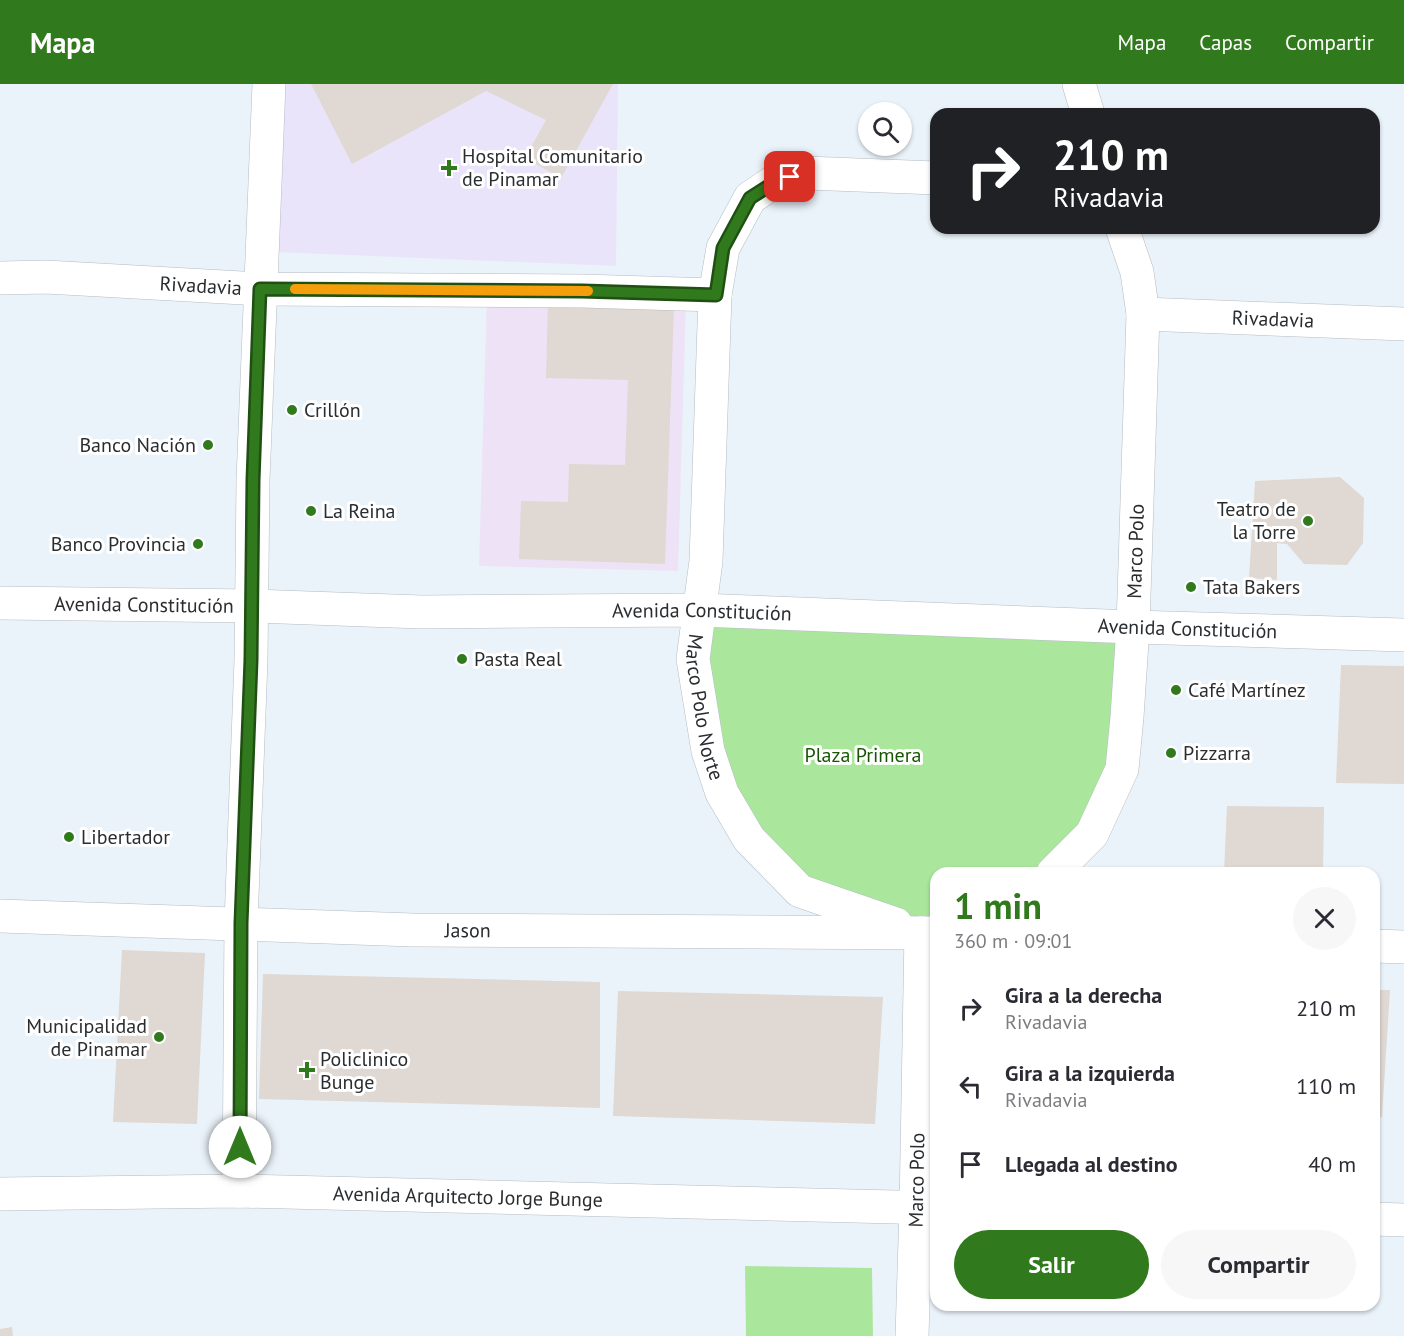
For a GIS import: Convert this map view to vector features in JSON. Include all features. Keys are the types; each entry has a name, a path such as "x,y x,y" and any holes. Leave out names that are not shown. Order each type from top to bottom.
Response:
{"street":[{"path":"239,1191 241,923 251,660 253,480 269,84"},
{"path":"1080,84 1086,108"},
{"path":"716,295 723,248 750,198 775,182 806,173 930,178"},
{"name":"Marco Polo","path":"1059,867 1092,834 1122,769 1133,627 1143,314 1137,272 1124,234"},
{"name":"Rivadavia","path":"0,278 46,278 260,289 582,291 716,295"},
{"name":"Marco Polo Norte","path":"716,295 706,561 693,659 708,751 722,793 749,839 800,891 930,932"},
{"name":"Rivadavia","path":"1143,314 1404,324"},
{"name":"Avenida Constitución","path":"0,603 252,606 421,612 699,610 1404,635"},
{"name":"Jason","path":"0,916 413,930 930,932"},
{"path":"1380,946 1404,947"},
{"name":"Marco Polo","path":"912,1336 926,1208 930,987"},
{"name":"Avenida Arquitecto Jorge Bunge","path":"0,1194 239,1191 926,1208"},
{"path":"1380,1219 1404,1220"}],"shaded area":[{"name":"Hospital Comunitario de Pinamar","path":"286,84 618,84 616,266 276,252"},
{"path":"487,296 686,301 678,571 479,566"}],"green space":[{"name":"Plaza Primera","path":"699,610 1133,627 1122,769 1055,867 930,867 930,928 800,891 722,793"},
{"path":"745,1266 872,1268 873,1336 746,1336"}],"building":[{"name":"Hospital Comunitario de Pinamar","path":"311,84 613,84 561,178 525,158 546,120 486,91 352,164"},
{"path":"548,302 674,306 665,564 519,559 521,501 568,502 569,464 625,465 628,380 546,378"},
{"name":"Teatro de la Torre","path":"1340,477 1364,498 1363,543 1347,565 1304,564 1287,544 1277,543 1277,580 1249,578 1255,481"},
{"path":"1341,665 1404,666 1404,784 1336,783"},
{"path":"1227,806 1324,807 1323,867 1224,867"},
{"name":"Municipalidad de Pinamar","path":"122,950 205,953 197,1124 113,1122"},
{"path":"263,974 600,982 600,1108 259,1099"},
{"path":"1380,990 1390,990 1382,1117 1380,1117"},
{"path":"618,991 883,997 875,1124 613,1116"},
{"path":"12,1327 13,1336 0,1336 0,1329"}],"slow traffic":[{"path":"295,289 588,291"}],"place":[{"name":"Hospital Comunitario de Pinamar","path":"449,168"},
{"name":"Crillón","path":"292,410"},
{"name":"Banco Nación","path":"208,445"},
{"name":"La Reina","path":"311,511"},
{"name":"Teatro de la Torre","path":"1308,521"},
{"name":"Banco Provincia","path":"198,544"},
{"name":"Tata Bakers","path":"1191,587"},
{"name":"Pasta Real","path":"462,659"},
{"name":"Café Martínez","path":"1176,690"},
{"name":"Pizzarra","path":"1171,753"},
{"name":"Libertador","path":"69,837"},
{"name":"Municipalidad de Pinamar","path":"159,1037"},
{"name":"Policlinico Bunge","path":"307,1070"}],"route":[{"path":"240,1147 241,923 251,660 253,480 260,289 582,291 716,295 723,248 750,198 775,182 790,177"}]}
